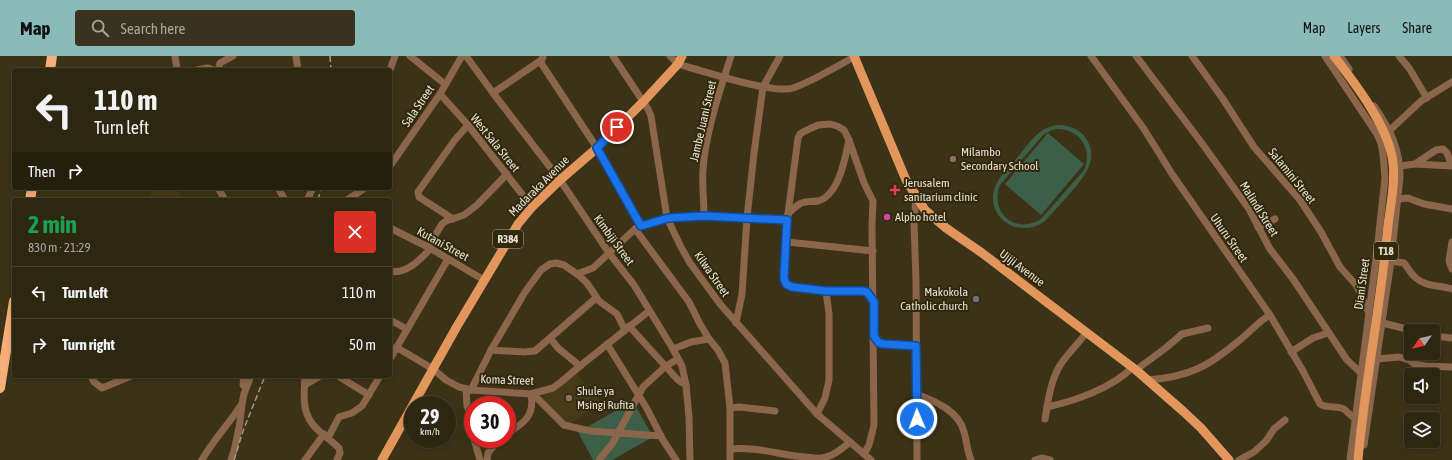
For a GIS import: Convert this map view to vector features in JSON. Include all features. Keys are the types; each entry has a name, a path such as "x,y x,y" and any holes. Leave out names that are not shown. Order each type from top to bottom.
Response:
{"highway":[{"path":"50,68 52,56"},
{"path":"0,388 12,313"}],"main road":[{"name":"Ujiji Avenue","path":"855,56 906,180 925,210 946,228 982,253 1134,368 1190,417 1229,460"},
{"name":"T18","path":"1334,56 1364,100 1387,130 1391,153 1393,181 1386,253 1376,317 1358,460"},
{"name":"Madaraka Avenue","path":"383,460 509,236 532,207 597,148 643,102 680,60"}],"street":[{"path":"175,56 177,68"},
{"path":"219,68 220,63 233,56"},
{"path":"296,56 298,68"},
{"path":"389,56 393,63"},
{"path":"410,56 445,84"},
{"name":"Sala Street","path":"392,163 440,94 462,56"},
{"name":"Kimbiji Street","path":"466,56 492,93 560,180 609,253 634,285 672,347 682,366 686,385 689,416 690,460"},
{"name":"Kilwa Street","path":"613,56 651,116 668,218 690,263 720,304 817,414 872,460"},
{"path":"670,56 724,77 763,87 784,89 792,88 855,56"},
{"name":"Jambe Juani Street","path":"704,216 703,170 705,152 710,128 731,56"},
{"path":"736,323 742,294 747,218 763,87 780,56"},
{"name":"Uhuru Street","path":"1091,56 1144,129 1172,174 1270,315 1320,404 1325,407 1343,409 1350,416 1355,418"},
{"name":"Malindi Street","path":"1136,56 1201,142 1248,209 1270,249 1293,279 1347,360 1361,373"},
{"name":"Salamini Street","path":"1192,56 1223,99 1254,147 1300,200 1321,232 1340,267 1353,280 1369,313"},
{"name":"Diani Street","path":"1325,56 1374,128 1381,143 1385,178 1350,460"},
{"path":"1340,56 1396,145 1400,166 1391,261 1362,460"},
{"path":"1399,56 1410,68 1427,98"},
{"path":"492,93 543,58 547,74 597,148 638,228 689,302 709,339 718,350 725,363 730,408 730,460"},
{"path":"1387,130 1427,98 1452,82"},
{"name":"West Sala Street","path":"440,94 468,125 532,207"},
{"path":"864,454 869,445 874,425 874,302 873,201 863,179 849,140 841,128 830,124 818,125 800,134 797,144 788,217 784,278 786,284 792,287 826,291 866,292 874,302"},
{"path":"453,220 420,197 418,192 454,141 468,125"},
{"path":"577,274 593,268 638,228 668,218 704,216 747,218 788,217 801,203 821,200 836,185 849,140"},
{"path":"1400,166 1414,164 1452,166 1447,153 1443,149 1436,150 1414,164"},
{"path":"392,271 399,272 404,270 418,260 429,247 442,224 464,215 477,205 507,174"},
{"path":"350,198 362,190"},
{"path":"916,197 914,223 916,280 917,460"},
{"path":"1398,199 1408,198 1424,204 1452,209"},
{"path":"1258,227 1275,219"},
{"name":"Kutani Street","path":"392,229 429,247 484,280"},
{"path":"787,242 873,251"},
{"path":"1452,242 1448,261 1452,269"},
{"path":"392,355 448,259"},
{"path":"1391,261 1404,263 1420,282 1428,285 1442,286 1452,289"},
{"path":"468,396 468,390 525,292 544,268 556,264 564,265 587,283 596,298 617,314 627,328 668,365 678,380 686,385"},
{"path":"817,414 825,398 829,380 830,314 826,291"},
{"path":"491,350 524,352 535,351 596,298"},
{"name":"Koma Street","path":"396,347 433,369 446,380 458,387 468,390 532,394 553,388 649,311"},
{"path":"1147,380 1178,376 1206,365 1270,315"},
{"path":"392,321 407,329"},
{"path":"1382,323 1404,328"},
{"path":"1047,407 1062,404 1088,394 1120,378 1167,347 1182,334 1208,328"},
{"path":"1045,419 1051,388 1060,366 1087,332"},
{"path":"1291,352 1313,338 1328,333"},
{"path":"874,336 879,343 883,344 916,346"},
{"path":"1440,337 1452,338"},
{"path":"550,338 558,348 580,366"},
{"path":"668,365 672,347 709,339"},
{"path":"607,344 649,412 660,436 676,460"},
{"path":"874,353 878,347 883,344"},
{"path":"1377,359 1399,357 1409,360 1415,364 1425,366 1452,367"},
{"path":"599,460 607,451 646,384 668,365 678,359"},
{"path":"91,378 100,387 104,388 126,378"},
{"path":"244,378 243,385 246,388"},
{"path":"230,460 235,447 242,404 250,378"},
{"path":"305,378 303,399 307,416 317,429 339,448 340,453 337,460"},
{"path":"305,385 317,378"},
{"path":"342,378 369,395"},
{"path":"305,460 326,436 339,417 356,411 362,406 379,378"},
{"path":"532,394 564,425 590,431 660,436"},
{"path":"516,428 529,415 532,406 532,394"},
{"path":"916,394 937,403 958,419 962,425 970,460"},
{"path":"202,460 206,452 233,419 242,404"},
{"path":"730,408 739,407 774,411"},
{"path":"1239,460 1254,452 1266,441 1274,429 1285,420"},
{"path":"731,449 751,449 809,458 825,457 837,452 850,442"},
{"path":"476,448 480,460"},
{"path":"487,460 488,454 493,448"},
{"path":"607,451 607,460"},
{"path":"1035,460 1042,458 1050,460"}],"shaded area":[{"path":"150,190 179,190 180,198 152,198"},
{"path":"573,370 601,402 562,429 538,400"}],"green space":[{"path":"1057,125 1079,131 1085,137 1090,145 1091,154 1088,169 1083,177 1044,222 1026,228 1018,227 1002,220 997,213 993,194 999,180 1040,132 1048,127","holes":["1052,130 1065,130 1078,136 1085,148 1087,155 1084,170 1041,219 1032,223 1014,223 1007,218 998,204 1000,185 1043,135"]},
{"path":"1048,133 1084,164 1041,215 1005,184"},
{"path":"633,401 653,437 612,460 593,460 578,432"}],"railway":[{"path":"330,56 331,68"},
{"path":"318,198 320,190"},
{"path":"234,460 243,431 264,378"}],"place":[{"name":"Milambo Secondary School","path":"953,159"},
{"name":"Jerusalem sanitarium clinic","path":"895,190"},
{"name":"Alpho hotel","path":"887,217"},
{"name":"Makokola Catholic church","path":"976,299"},
{"name":"Shule ya Msingi Rufita","path":"569,398"}],"route":[{"path":"617,127 597,148 641,226 650,222 668,218 704,216 787,220 784,278 786,284 792,287 826,291 867,292 874,302 874,336 879,343 916,346 917,419"}]}
